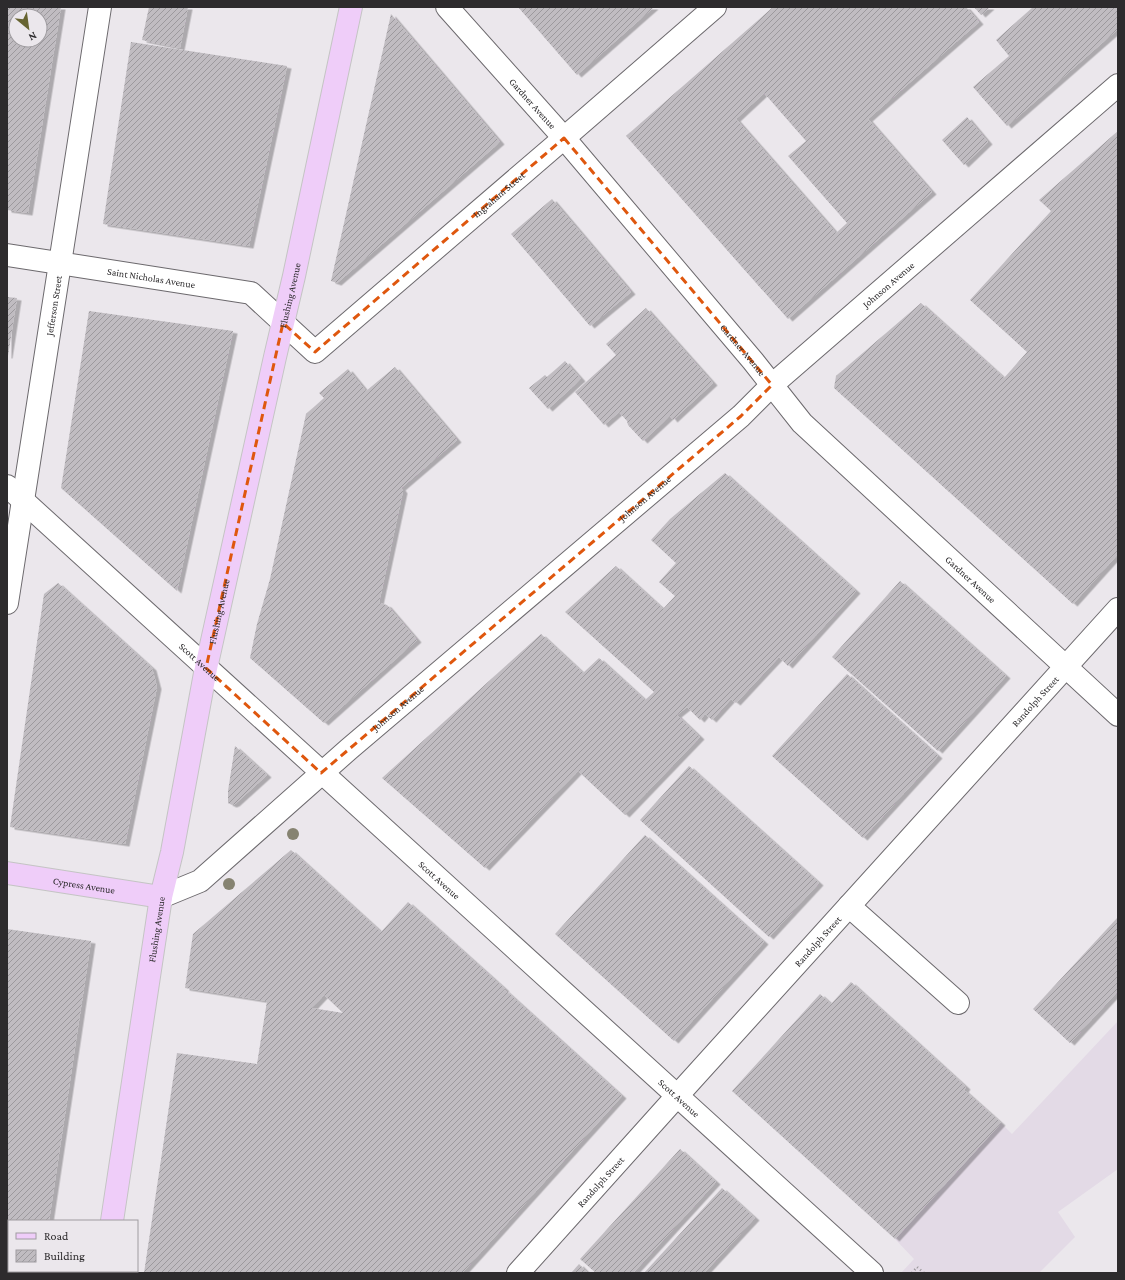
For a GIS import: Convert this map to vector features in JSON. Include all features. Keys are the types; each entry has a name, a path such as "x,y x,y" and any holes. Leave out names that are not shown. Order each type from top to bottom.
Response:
{"main road":[{"name":"Flushing Avenue","path":"112,1220 161,897 172,852 206,668 294,276 351,7"},
{"name":"Cypress Avenue","path":"7,873 161,897"}],"street":[{"name":"Jefferson Street","path":"7,603 100,7"},
{"name":"Gardner Avenue","path":"447,7 564,138 772,385 802,424 1118,715"},
{"name":"Ingraham Street","path":"283,323 315,352 715,7"},
{"name":"Johnson Avenue","path":"161,897 200,881 322,773 741,416 772,385 1118,85"},
{"name":"Saint Nicholas Avenue","path":"7,255 252,293 283,323"},
{"name":"Scott Avenue","path":"7,486 872,1273"},
{"name":"Randolph Street","path":"518,1273 1118,609"},
{"path":"849,906 958,1003"}],"path":[{"path":"912,1273 918,1267 924,1273"}],"highlighted area":[{"path":"564,138 772,385 741,416 321,773 206,668 283,323 315,352"}],"shaded area":[{"path":"1118,1021 1118,1169 1058,1212 1075,1237 1039,1273 901,1273 914,1259 895,1239 1001,1123 1012,1134"}],"building":[{"path":"7,7 61,7 28,213 7,210"},
{"path":"149,7 188,7 180,48 142,40"},
{"path":"518,7 654,7 577,75"},
{"path":"773,7 966,7 979,22 868,119 932,192 788,319 626,136","holes":["764,93 806,141 788,156 847,223 836,233 736,119"]},
{"path":"974,7 990,7 981,15"},
{"path":"1033,7 1118,7 1118,29 1007,126 973,87 1009,56 996,40"},
{"path":"391,14 500,142 337,283 331,281"},
{"path":"131,42 287,66 249,246 103,224"},
{"path":"967,117 988,142 964,165 942,140"},
{"path":"1118,131 1118,554 1073,604 834,388 836,376 921,303 1004,378 1027,352 970,300 1051,211 1039,200"},
{"path":"552,199 631,292 590,326 511,234"},
{"path":"7,297 17,298 8,356 7,356"},
{"path":"646,308 713,383 673,420 670,416 643,441 628,425 627,421 619,412 604,425 575,392 616,355 606,344"},
{"path":"89,311 233,331 177,591 61,488"},
{"path":"565,361 581,379 548,409 529,388 545,375 547,377"},
{"path":"395,367 457,440 401,488 403,491 379,603 387,605 417,640 324,723 250,658 257,624 270,579 306,414 324,398 319,393 348,369 366,391"},
{"path":"725,473 856,591 788,666 779,657 736,703 731,699 712,720 705,714 700,720 687,707 677,715 700,737 625,815 578,771 485,868 382,778 541,634 583,673 599,658 645,700 654,692 565,612 616,566 663,609 675,596 659,582 676,563 651,540 670,519"},
{"path":"900,581 1006,676 938,751 832,657"},
{"path":"58,583 152,668 157,687 125,844 10,827 44,594"},
{"path":"847,674 938,756 863,838 772,756"},
{"path":"235,746 267,775 232,805 228,803 228,791"},
{"path":"689,766 819,883 769,937 640,820"},
{"path":"645,835 764,942 674,1041 555,934"},
{"path":"291,850 381,932 408,902 505,989 421,1083 505,990 622,1096 462,1273 144,1273 177,1053 257,1064 267,1001 185,988 193,934","holes":["324,995 343,1013 312,1008"]},
{"path":"1118,917 1118,991 1070,1043 1033,1009"},
{"path":"7,929 91,941 49,1220 8,1220 8,1272 42,1273 7,1273"},
{"path":"851,982 966,1087 964,1090 1001,1123 895,1239 732,1091 820,994 831,1004"},
{"path":"680,1149 716,1182 633,1273 596,1273 580,1259"},
{"path":"722,1188 755,1218 704,1273 644,1273"},
{"path":"579,1264 588,1273 571,1273"}]}
